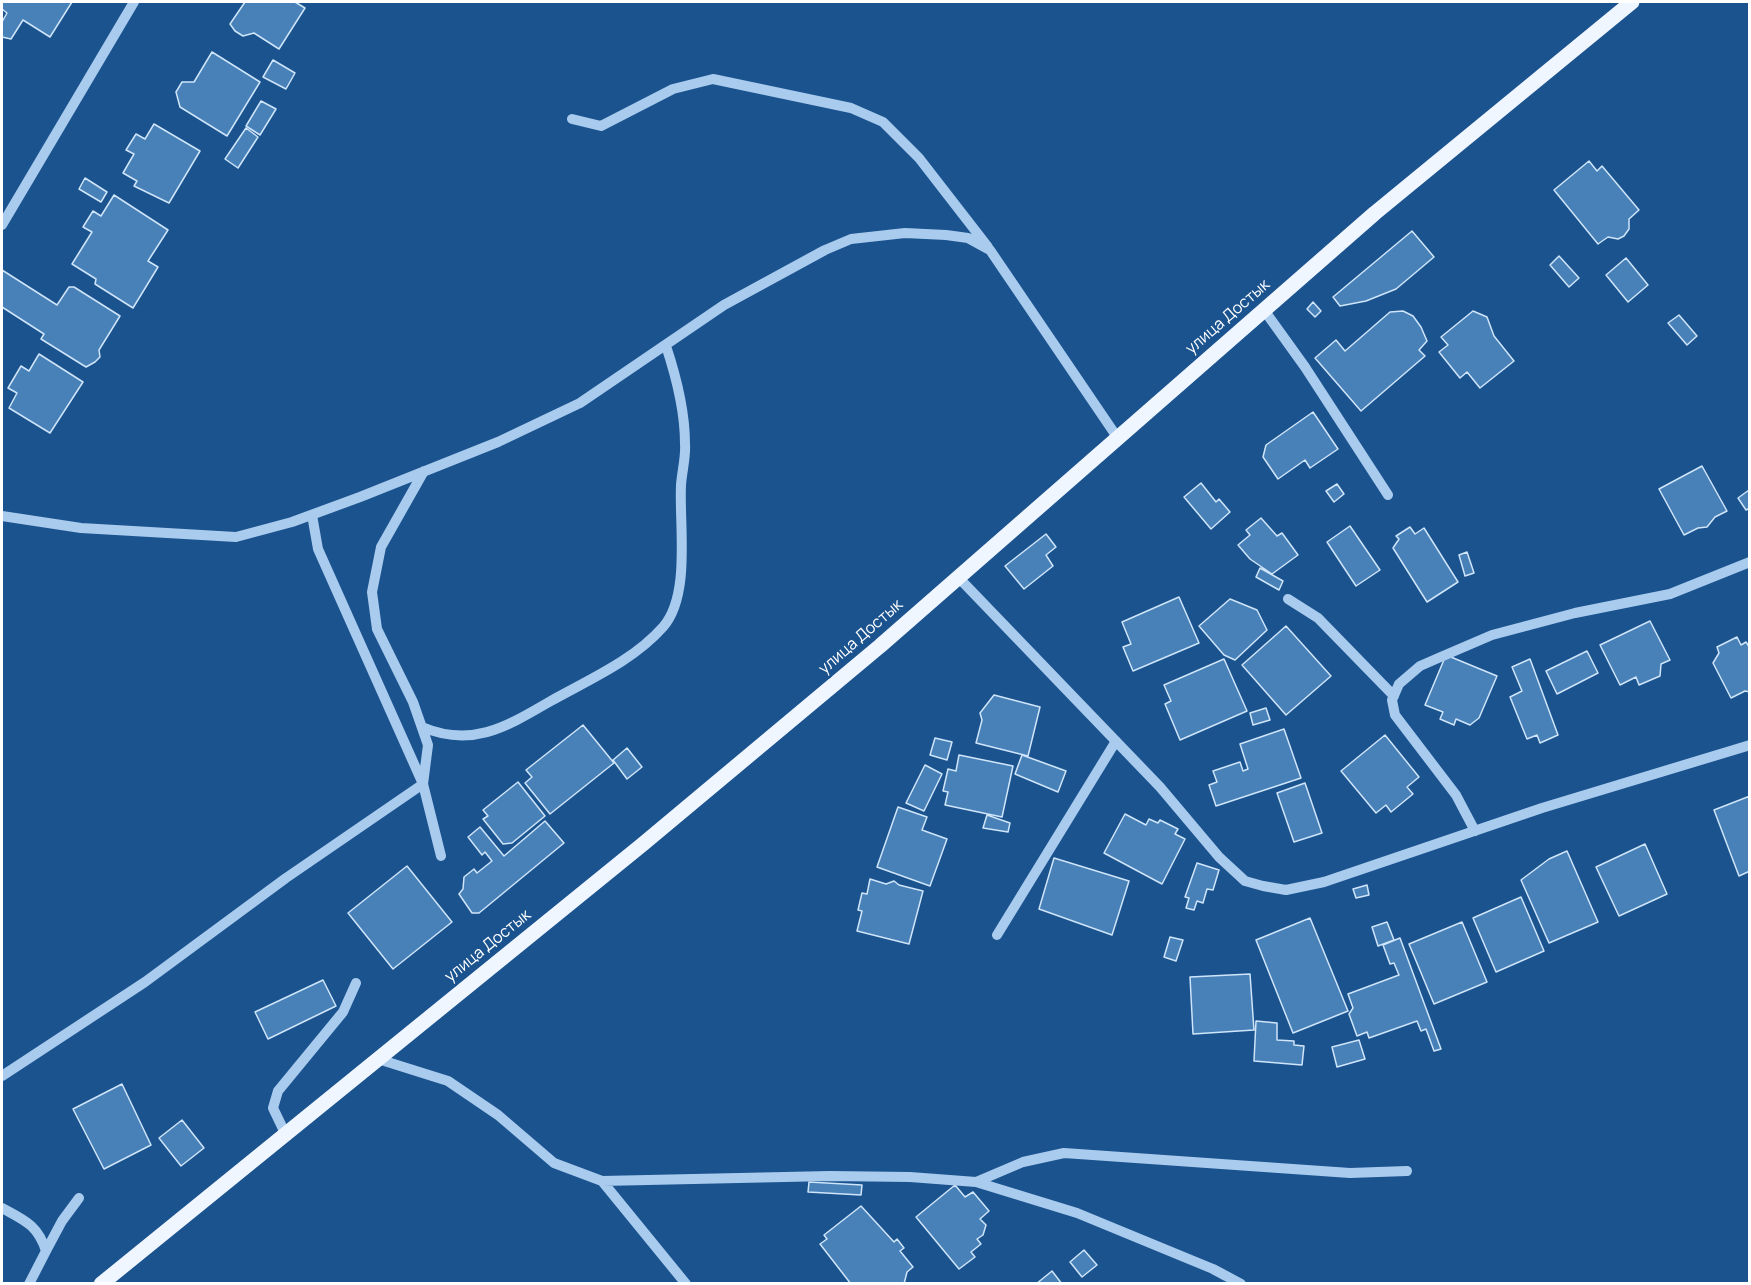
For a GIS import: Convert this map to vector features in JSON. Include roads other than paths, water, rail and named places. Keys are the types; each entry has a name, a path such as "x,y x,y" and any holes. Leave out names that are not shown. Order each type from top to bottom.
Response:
{"main road":[{"name":"улица Достык","path":"101,1284 643,844 880,646 957,576 1384,206 1632,2"}],"street":[{"path":"2,225 135,2"},
{"path":"572,119 600,126 673,89 712,79 851,108 882,122 919,158 966,216 1117,437"},
{"path":"2,516 81,528 236,537 312,515 498,442 580,403 724,305 825,249 851,239 905,233 946,235 968,238 990,250"},
{"path":"1264,310 1305,367 1388,495"},
{"path":"422,727 438,734 464,738 488,733 518,720 613,666 664,626 675,604 680,576 681,486 685,444 679,398 666,346"},
{"path":"2,1076 145,982 286,878 423,784 428,745 414,702 377,630 372,592 381,547 424,471"},
{"path":"312,515 318,549 423,784 441,856"},
{"path":"1475,831 1456,795 1395,714 1392,700 1399,684 1420,666 1492,635 1575,613 1670,594 1749,562"},
{"path":"957,576 1160,787 1219,857 1245,881 1263,886 1286,890 1324,882 1683,763 1749,745"},
{"path":"1288,599 1318,618 1394,696"},
{"path":"997,935 1116,741"},
{"path":"285,1133 273,1108 278,1091 343,1012 356,983"},
{"path":"378,1059 448,1080 498,1115 554,1162 602,1181 841,1176 910,1177 976,1182 1077,1213 1213,1269 1241,1284"},
{"path":"976,1182 1023,1162 1064,1153 1339,1172 1407,1171"},
{"path":"602,1181 686,1284"},
{"path":"29,1284 62,1221 79,1198"},
{"path":"2,1208 28,1223 41,1236 45,1251"}]}
